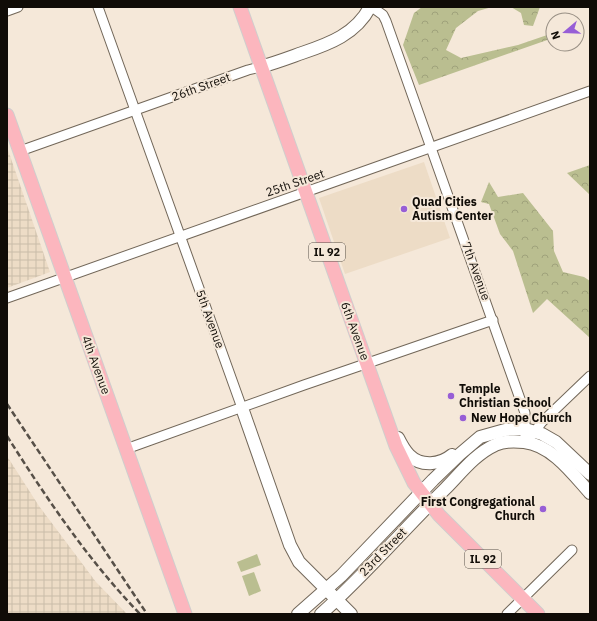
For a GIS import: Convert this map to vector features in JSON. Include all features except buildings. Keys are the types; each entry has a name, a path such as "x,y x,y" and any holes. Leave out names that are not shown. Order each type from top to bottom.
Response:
{"main road":[{"name":"6th Avenue","path":"240,7 260,67 402,459 414,483 439,515 538,614"},
{"name":"26th Street","path":"260,67 330,43 352,30 366,15 371,7"},
{"name":"4th Avenue","path":"7,115 185,614"},
{"path":"382,407 409,456 424,463 438,463 451,456 465,444 480,437"},
{"name":"5th Avenue","path":"242,408 294,554 299,562 351,614"},
{"name":"23rd Street","path":"298,614 341,576 460,454 480,437 505,430 530,430"},
{"path":"530,430 556,442 590,474"},
{"name":"23rd Street","path":"321,614 393,544 467,466 488,448 495,444 508,441 525,442"},
{"path":"525,442 547,450 558,459 590,493"}],"street":[{"path":"7,11 18,7"},
{"name":"5th Avenue","path":"98,7 242,408"},
{"name":"7th Avenue","path":"371,7 383,15 386,21 526,413 530,430"},
{"name":"26th Street","path":"20,151 260,67"},
{"name":"25th Street","path":"7,298 590,91"},
{"path":"126,449 493,320"},
{"path":"525,442 530,430 542,422 590,376"},
{"path":"507,614 572,550"}],"shaded area":[{"path":"7,147 50,272 7,288"},
{"path":"424,162 450,238 345,274 319,198"},
{"path":"7,456 39,506 96,582 127,614 7,614"}],"green space":[{"path":"422,7 492,7 478,11 456,28 446,50 461,58 518,45 545,36 545,41 419,85 403,45 414,13"},
{"path":"511,7 540,7 533,26 524,25 521,13"},
{"path":"590,165 590,195 567,173"},
{"path":"489,182 498,197 523,193 553,231 554,251 563,272 584,277 590,281 590,338 547,299 533,313 513,251 500,234 489,204 481,202"},
{"path":"257,554 261,565 241,572 237,562"},
{"path":"254,572 261,591 249,596 242,576"}],"railway":[{"path":"7,404 147,614"},
{"path":"7,436 37,483 86,551 140,614"}],"place":[{"name":"Quad Cities Autism Center","path":"404,209"},
{"name":"Temple Christian School","path":"451,396"},
{"name":"New Hope Church","path":"463,418"},
{"name":"First Congregational Church","path":"543,509"}]}
